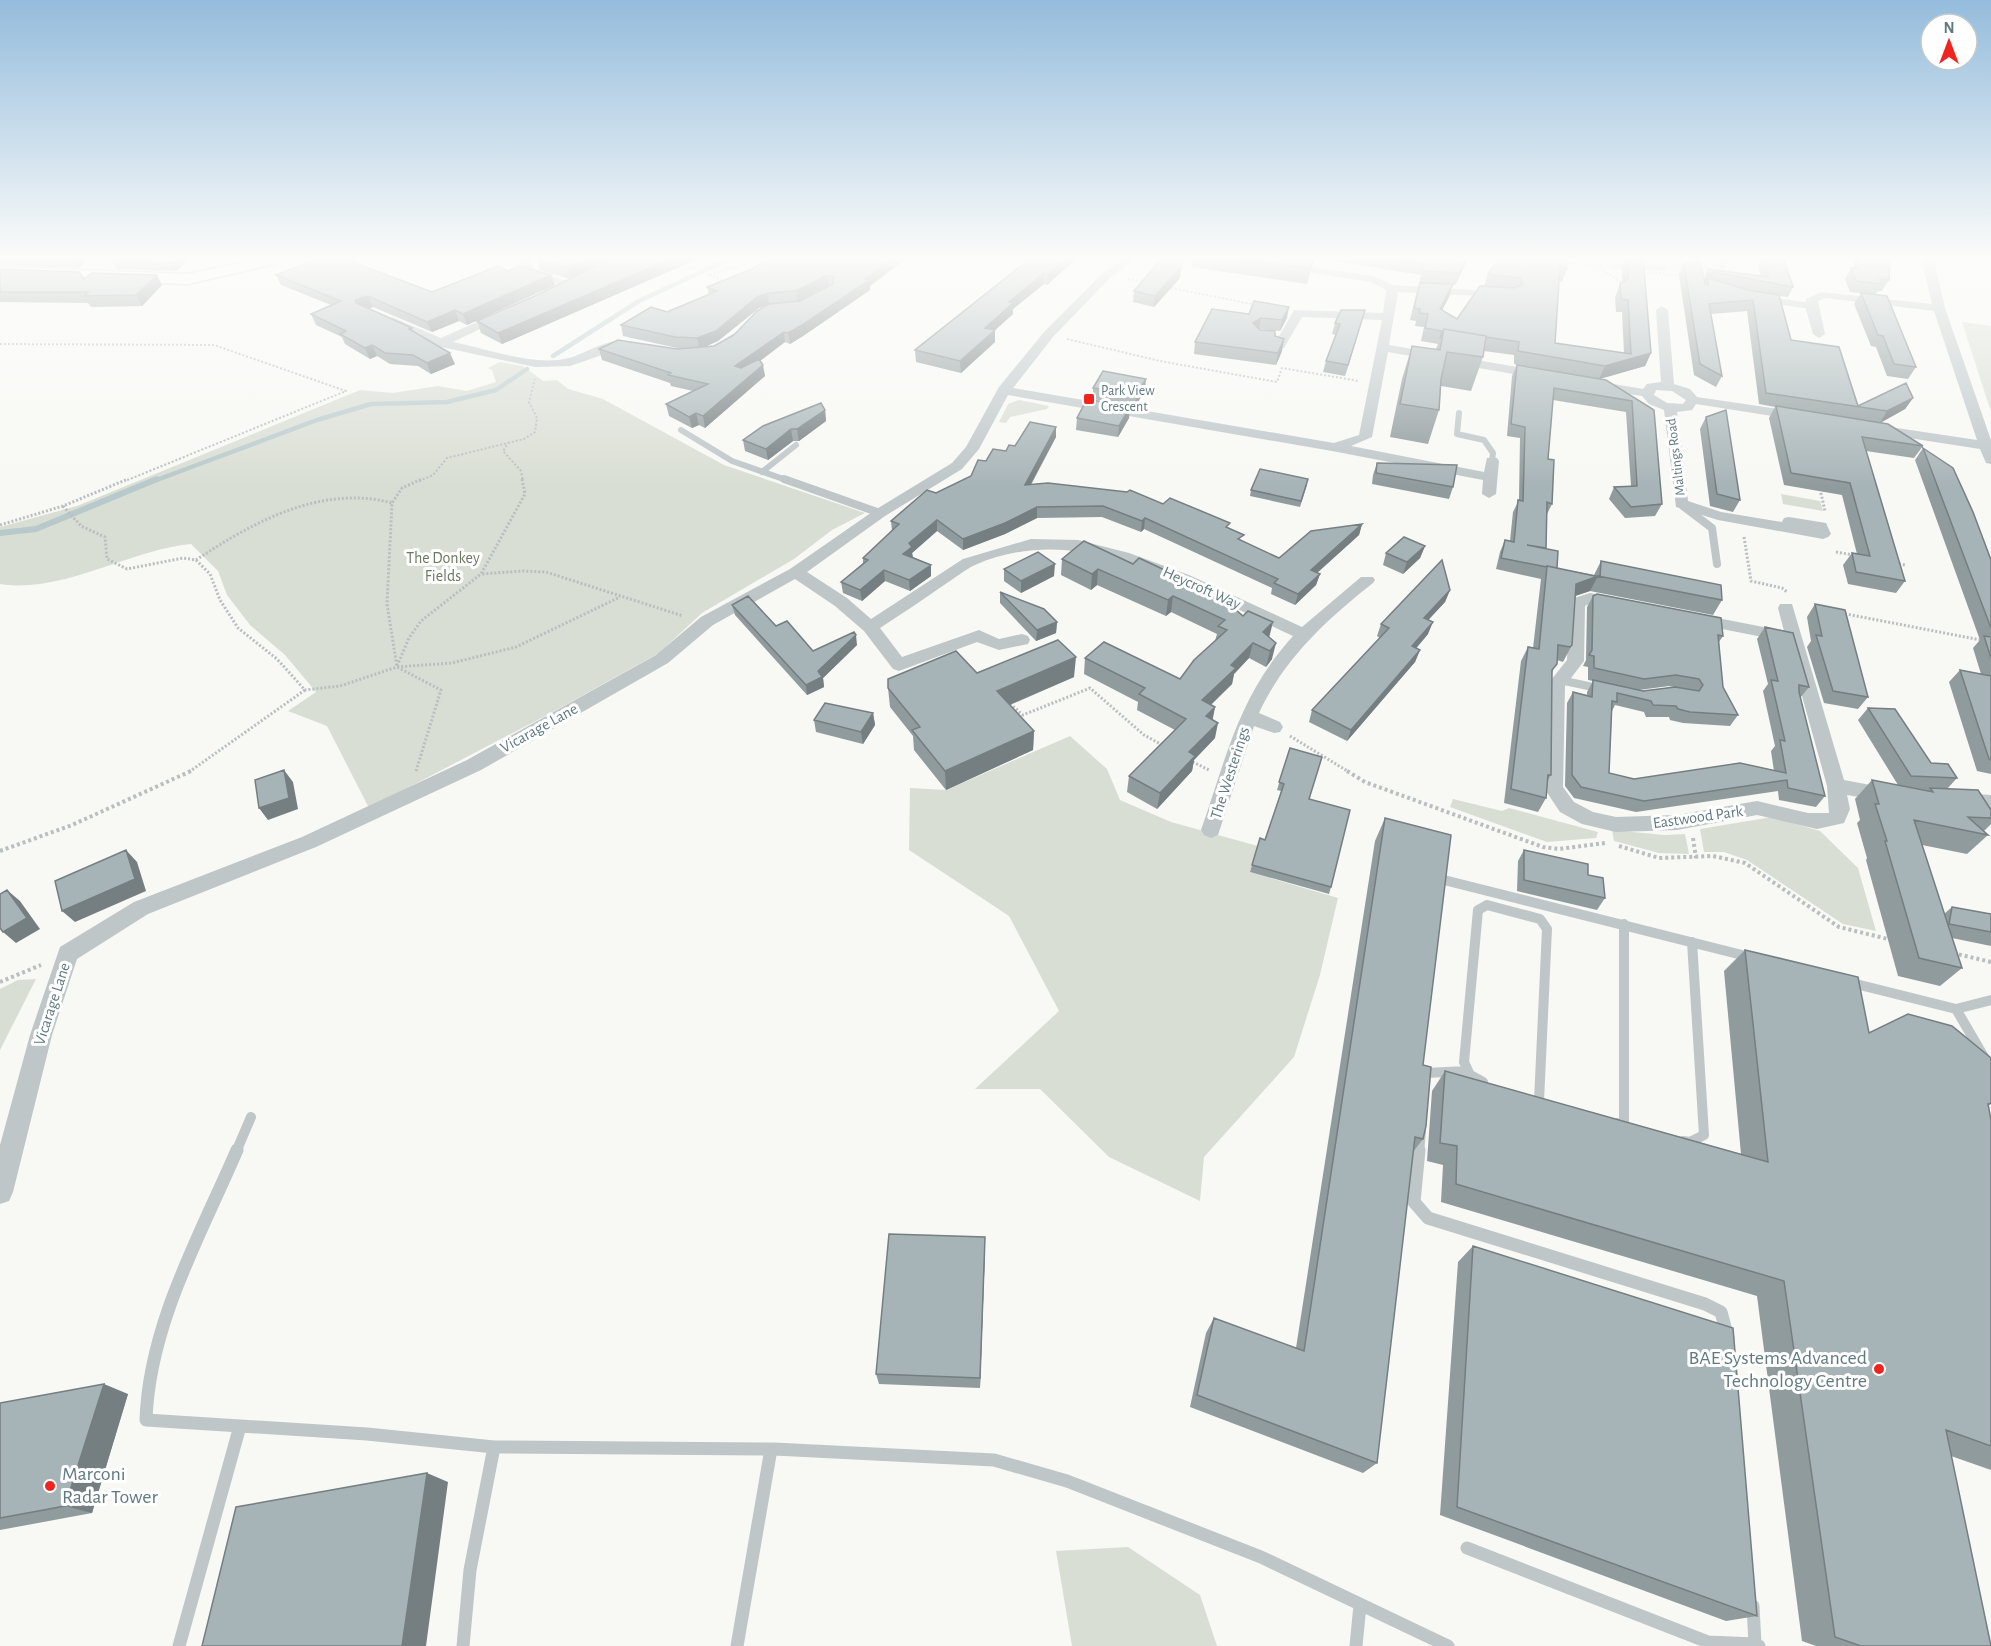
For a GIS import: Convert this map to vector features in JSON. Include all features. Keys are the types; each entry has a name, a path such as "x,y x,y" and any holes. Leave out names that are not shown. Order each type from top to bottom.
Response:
{"street":[{"path":"420,334 441,343 543,363 570,362 611,346 637,347"},
{"path":"441,343 462,334"},
{"name":"Vicarage Lane","path":"0,1192 41,1035 68,953 141,908 309,842 474,765 662,659 707,621 796,572 880,513 957,466 972,449 1004,390 1049,334"},
{"path":"1267,336 1282,341 1286,334"},
{"path":"1335,447 1365,436 1386,334"},
{"path":"1664,334 1668,386"},
{"path":"1948,334 1989,453"},
{"path":"1384,348 1555,378"},
{"name":"Maltings Road","path":"1577,381 1646,393 1653,402 1670,408 1687,407 1693,400"},
{"name":"Maltings Road","path":"1646,393 1652,387 1668,386 1685,392 1693,400 1813,419"},
{"path":"1004,390 1335,447 1490,477"},
{"name":"Maltings Road","path":"1670,408 1681,504 1718,516 1790,528"},
{"path":"1860,426 1989,453"},
{"path":"1489,494 1492,461"},
{"name":"Heycroft Way","path":"870,627 969,562 1031,544 1078,545 1124,556 1183,578 1302,634"},
{"path":"796,572 841,602 870,627 899,665 979,635 991,645 1008,645 1022,640"},
{"name":"The Westerings","path":"1211,830 1248,716 1272,674 1302,634 1367,580"},
{"name":"Eastwood Park","path":"1787,602 1794,638 1836,786 1840,809 1837,818 1827,823 1814,823 1773,808 1757,808 1658,825 1606,822 1567,809 1558,800 1553,788 1556,685 1575,661 1577,603 1590,598 1794,638"},
{"name":"The Westerings","path":"1248,716 1274,728"},
{"path":"1836,786 1911,797"},
{"path":"1945,800 1991,802"}],"lane":[{"path":"1460,413 1457,434 1484,440 1493,453 1492,461"},
{"path":"681,430 732,461 880,513"},
{"path":"762,472 796,445"},
{"path":"1681,504 1712,528 1717,564"},
{"path":"1560,680 1611,691"},
{"path":"1444,880 1766,961"},
{"path":"1495,1086 1473,1079 1466,1071 1464,1062 1478,910 1487,905 1540,919 1547,929 1539,1100"},
{"path":"1603,1119 1629,1126 1624,924"},
{"path":"1668,1138 1690,1142 1704,1135 1692,942"},
{"path":"1842,981 1956,1009 1991,1000"},
{"path":"1956,1009 1991,1069"},
{"path":"1424,1097 1426,1073 1466,1071"},
{"path":"251,1117 168,1310 147,1386 146,1420 367,1434 494,1446 771,1449 994,1460 1067,1481 1239,1549 1448,1646"},
{"path":"1422,1120 1414,1202 1428,1218 1705,1304 1721,1312 1727,1326 1730,1352"},
{"path":"179,1646 240,1426"},
{"path":"463,1646 470,1570 494,1446"},
{"path":"737,1646 771,1449"},
{"path":"1467,1548 1707,1642 1757,1645 1751,1587"},
{"path":"1356,1646 1360,1605"}],"path":[{"path":"1049,334 1160,361 1278,382 1282,368 1377,384"},
{"path":"0,344 214,345 346,391 63,506 0,525"},
{"path":"397,667 387,604 392,502 402,488 434,475 447,458 524,439 535,432 537,418 529,402 536,372 543,363"},
{"path":"397,667 409,638 421,621 482,574 525,494 521,471 503,451 509,442"},
{"path":"196,560 267,518 307,504 357,496 392,502"},
{"path":"63,506 81,526 105,537 107,559 127,569 183,558 196,560 210,574 220,600 238,628 277,659 305,690"},
{"path":"1744,537 1751,581 1782,588 1787,602"},
{"path":"1836,552 1859,556"},
{"path":"1893,563 1905,565"},
{"path":"482,574 544,571 586,582 664,613 707,621"},
{"path":"0,851 72,825 188,773 305,690 340,686 397,667 452,663 516,647 620,597"},
{"path":"1830,610 1991,642"},
{"path":"397,667 441,690 407,798"},
{"path":"1005,699 1023,714 1090,688 1144,735 1172,750"},
{"path":"1274,728 1325,755 1365,782 1543,847 1559,849 1609,843 1659,858 1729,857 1761,873 1839,927 1899,941"},
{"path":"1181,755 1228,781"},
{"path":"1943,951 1991,962"},
{"path":"0,982 68,953"}],"green space":[{"path":"1966,334 1991,334 1991,412"},
{"name":"The Donkey Fields","path":"500,362 523,366 543,381 557,380 568,389 603,399 724,465 865,513 832,530 794,559 702,613 659,653 549,714 369,808 327,726 288,711 316,692 285,655 250,625 227,595 218,571 191,544 144,554 47,583 0,584 0,527 77,506 360,390 392,393 438,386 467,391 496,382 492,370 488,368"},
{"path":"1019,400 1049,406 1047,409 1010,417 1006,423 999,422 1008,404"},
{"path":"1781,494 1820,501 1823,511 1783,504"},
{"path":"1070,736 1107,769 1120,800 1171,822 1258,846 1250,872 1338,898 1320,975 1294,1057 1204,1157 1200,1201 1109,1157 1040,1089 975,1089 1059,1011 1009,916 909,850 910,788 946,790"},
{"path":"1453,799 1502,811 1509,808 1598,832 1596,838 1547,842 1450,807"},
{"path":"1772,817 1820,831 1858,868 1876,931 1843,924 1747,860 1724,852 1704,852 1700,829"},
{"path":"1612,830 1664,835 1685,834 1689,854 1659,853 1614,841"},
{"path":"36,979 0,1050 0,989 18,980"},
{"path":"1128,1547 1200,1595 1217,1646 1072,1646 1056,1551"}],"building":[{"path":"340,334 417,334 450,353 427,363 413,355 385,353 372,345 365,348"},
{"path":"661,334 708,334 697,338"},
{"path":"781,334 735,366 741,368 759,359 763,365 703,416 696,413 689,417 666,404 708,384 668,375 671,373 599,349 618,340 677,349 714,346 734,335"},
{"path":"935,334 991,334 960,361 915,350"},
{"path":"1199,334 1275,334 1275,336 1284,339 1278,353 1195,342"},
{"path":"1336,334 1358,334 1348,365 1326,361"},
{"path":"1443,334 1486,336 1483,357 1447,352 1441,379 1439,410 1400,404 1412,346 1440,350"},
{"path":"1473,334 1556,334 1555,343 1631,354 1630,334 1649,334 1651,353 1605,366 1518,351 1519,342"},
{"path":"1695,334 1714,334 1722,376 1700,364"},
{"path":"1758,334 1789,334 1791,340 1839,347 1858,406 1906,383 1913,398 1887,411 1766,393"},
{"path":"1902,334 1916,367 1894,364 1883,336 1878,335"},
{"path":"1517,365 1606,380 1654,410 1662,504 1631,507 1614,487 1637,486 1632,401 1554,388 1548,459 1554,460 1552,504 1547,502 1546,548 1527,545 1558,551 1557,568 1501,558 1505,540 1514,542 1518,500 1523,501 1525,427 1511,424"},
{"path":"1103,371 1146,379 1136,395 1093,388"},
{"path":"1087,399 1130,407 1119,426 1077,418"},
{"path":"821,403 825,410 797,429 791,429 766,449 743,440 763,426"},
{"path":"1776,406 1888,424 1923,446 1862,437 1905,581 1856,572 1852,553 1870,556 1850,483 1791,473"},
{"path":"1726,410 1740,500 1717,494 1706,417"},
{"path":"1030,422 1056,427 1025,485 1048,483 1127,492 1130,490 1163,504 1170,498 1230,523 1226,527 1244,535 1238,539 1279,558 1311,531 1362,524 1311,570 1320,574 1298,594 1274,583 1278,579 1145,518 1142,521 1103,506 1037,507 1005,523 963,539 937,520 909,543 912,547 903,554 931,565 909,580 884,570 860,590 841,582 868,560 863,558 899,524 891,521 927,490 936,493 971,476 978,460 986,461 993,449 1006,451 1009,445 1015,446"},
{"path":"1923,448 1953,468 1973,512 1991,560 1991,628"},
{"path":"1377,463 1457,465 1453,487 1376,473"},
{"path":"1260,469 1308,479 1301,501 1251,490"},
{"path":"1404,537 1425,546 1407,562 1386,553"},
{"path":"1084,541 1133,564 1139,558 1220,596 1243,616 1248,611 1273,622 1263,632 1276,643 1270,651 1253,643 1231,665 1236,668 1202,700 1215,707 1206,716 1218,723 1189,752 1195,756 1160,793 1129,776 1186,719 1139,694 1145,688 1085,658 1104,642 1180,679 1194,660 1227,630 1218,626 1225,620 1173,596 1168,600 1098,569 1092,574 1062,559"},
{"path":"1038,552 1055,564 1021,581 1004,569"},
{"path":"1442,560 1450,590 1424,618 1433,622 1412,646 1420,650 1351,730 1312,710 1389,628 1381,624"},
{"path":"1601,561 1721,585 1722,600 1600,576"},
{"path":"1547,566 1597,576 1576,584 1572,645 1570,647 1558,645 1557,664 1552,670 1551,775 1548,775 1546,798 1511,789 1528,647 1539,649"},
{"path":"1000,592 1044,609 1057,622 1037,630"},
{"path":"1597,594 1721,618 1723,636 1718,635 1723,687 1738,715 1690,712 1678,709 1676,706 1653,705 1651,701 1617,693 1617,702 1612,701 1609,773 1634,779 1740,763 1786,773 1780,740 1785,741 1771,680 1778,681 1765,627 1793,633 1809,687 1799,685 1799,692 1825,796 1788,788 1787,780 1644,801 1581,787 1572,775 1573,692 1592,697 1593,680 1643,691 1675,687 1699,691 1703,685 1699,679 1676,675 1644,679 1594,668 1594,656 1589,655 1592,650 1593,596"},
{"path":"748,596 776,626 787,621 813,651 854,632 856,635 818,671 822,677 806,685 732,605"},
{"path":"1815,604 1845,610 1868,697 1833,691 1816,635 1822,636"},
{"path":"1984,636 1991,637 1991,658"},
{"path":"1058,640 1076,657 997,691 1034,731 945,771 912,730 920,727 888,688 888,679 956,651 977,673"},
{"path":"1960,670 1991,676 1991,760 1989,759"},
{"path":"825,703 873,713 861,732 814,720"},
{"path":"1868,708 1895,709 1931,763 1948,764 1957,778 1911,776"},
{"path":"1290,748 1322,757 1309,799 1350,810 1331,887 1252,865 1260,838 1265,840 1284,784 1279,782"},
{"path":"284,770 289,798 259,808 255,780"},
{"path":"1872,780 1933,792 1930,788 1978,790 1991,810 1991,818 1968,817 1988,835 1914,820 1962,968 1919,958 1875,804 1879,804"},
{"path":"1385,818 1451,835 1423,1065 1431,1067 1426,1126 1423,1139 1415,1137 1377,1463 1197,1395 1214,1318 1304,1351"},
{"path":"126,850 135,879 62,911 55,881"},
{"path":"1524,850 1588,864 1588,875 1603,878 1605,898 1524,880"},
{"path":"7,890 27,918 3,932 0,928 0,894"},
{"path":"1952,907 1991,914 1991,932 1949,924"},
{"name":"BAE Systems Advanced Technology Centre","path":"1745,950 1858,977 1869,1033 1908,1014 1952,1026 1991,1058 1991,1103 1988,1104 1991,1120 1991,1446 1946,1430 1991,1646 1861,1646 1835,1637 1784,1281 1456,1184 1457,1146 1440,1143 1445,1071 1768,1162"},
{"path":"889,1234 985,1237 980,1378 876,1374"},
{"path":"1473,1246 1733,1328 1757,1616 1457,1507"},
{"name":"Marconi Radar Tower","path":"104,1384 65,1506 0,1518 0,1403"},
{"path":"427,1473 402,1646 202,1646 236,1507"}],"waterway":[{"path":"553,356 588,334"},
{"path":"154,481 317,420 371,404 447,402 496,390 527,369"},
{"path":"0,533 36,529 157,479"}],"place":[{"name":"Park View Crescent","path":"1089,399"},
{"name":"BAE Systems Advanced Technology Centre","path":"1879,1369"},
{"name":"Marconi Radar Tower","path":"50,1486"}]}
